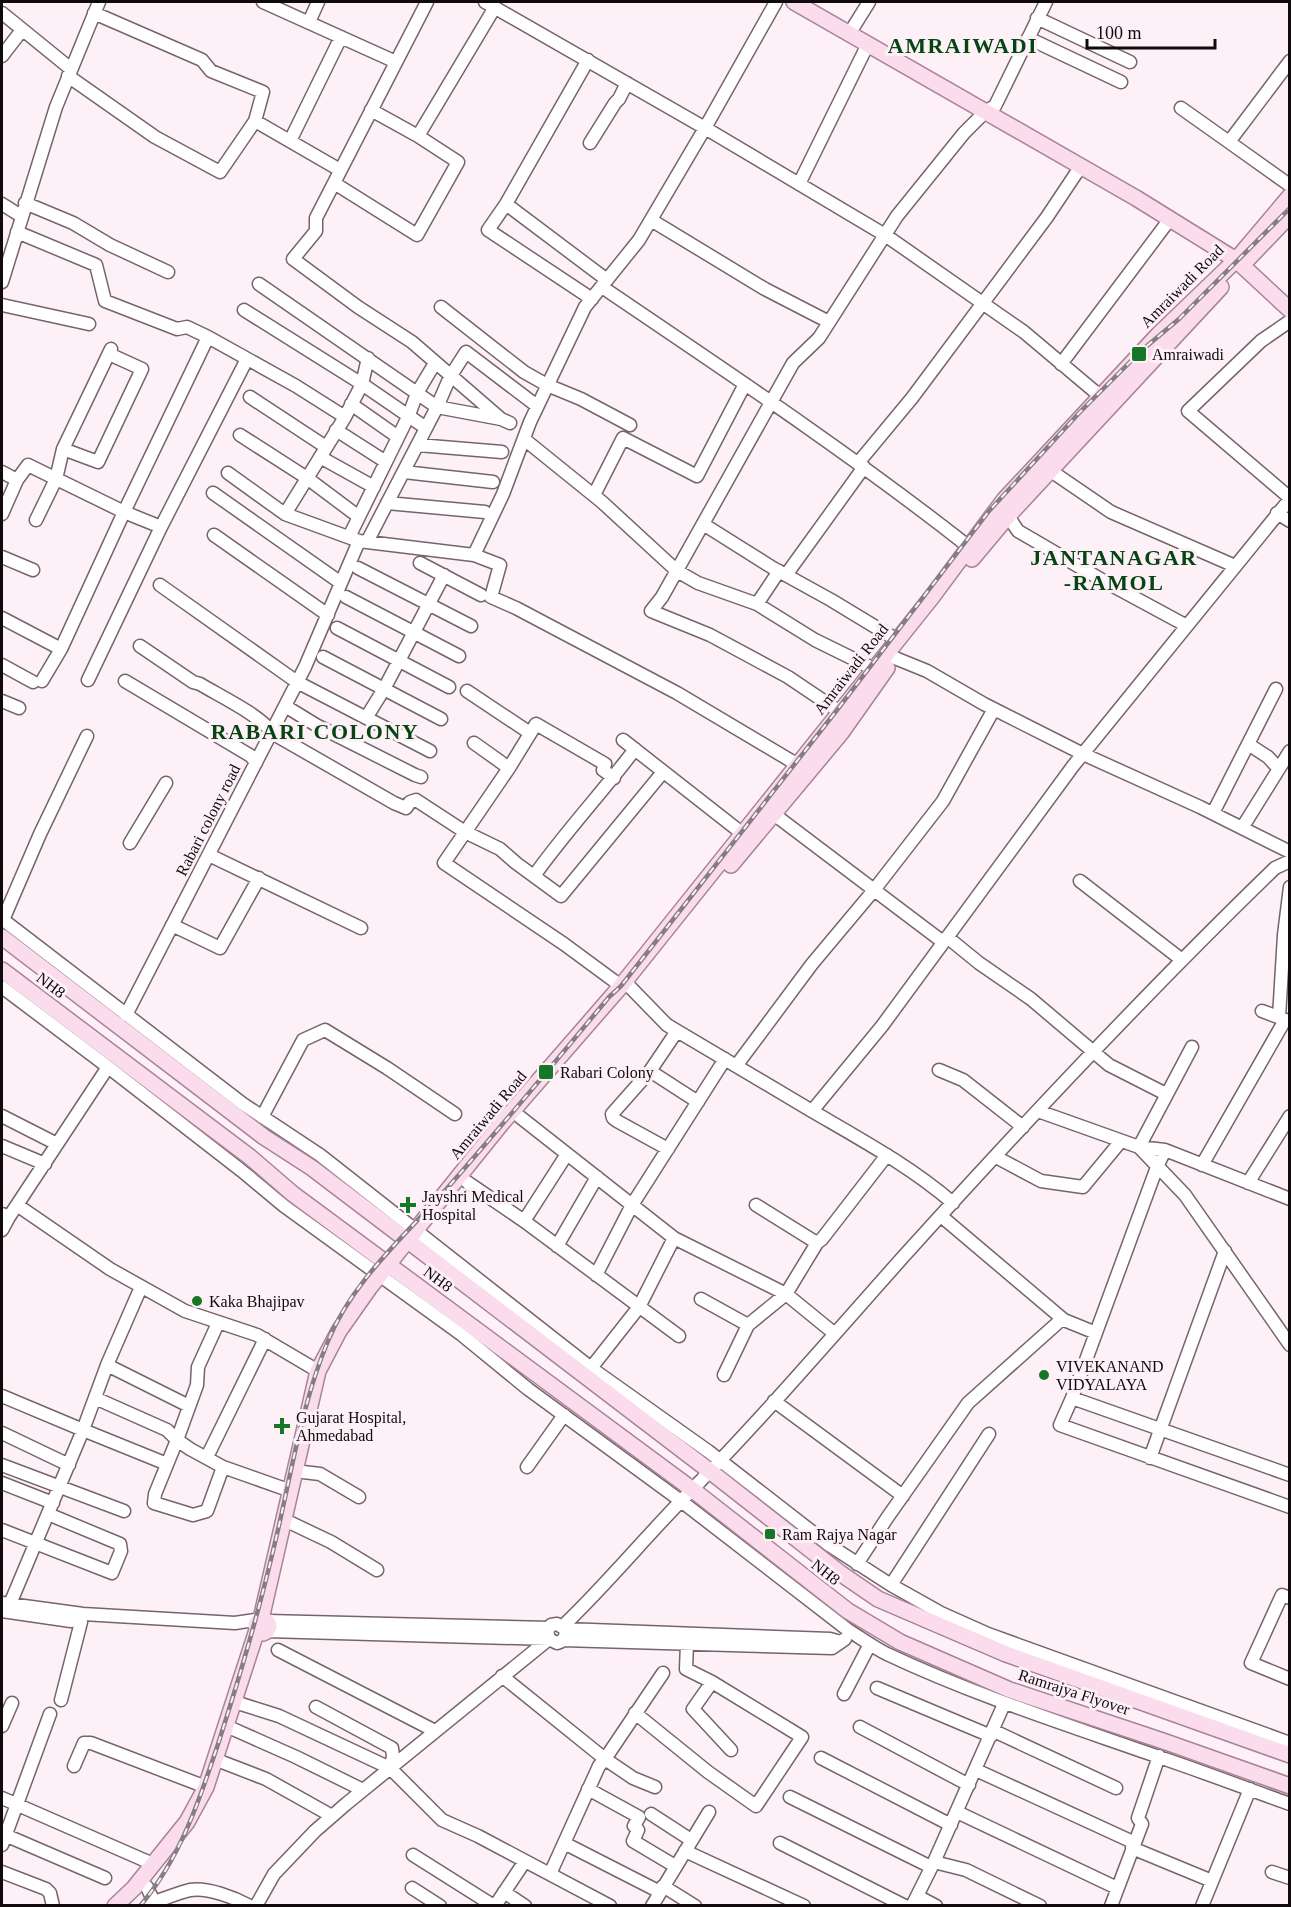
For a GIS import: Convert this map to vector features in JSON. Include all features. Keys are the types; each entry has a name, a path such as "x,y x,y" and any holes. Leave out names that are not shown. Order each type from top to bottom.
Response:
{"main road":[{"path":"794,2 990,109 1243,259 1290,299"},
{"path":"810,2 854,26 1170,219 1243,259 1290,310"},
{"name":"Amraiwadi Road","path":"462,1180 501,1124 625,986 743,834 769,811 798,765 1004,500 1158,335 1243,259 1289,190"},
{"path":"115,1905 134,1888 187,1822 206,1787 263,1626 291,1523 327,1371 345,1334 410,1235 520,1117 769,811 841,733 895,658 1008,516 1243,259 1290,214"},
{"name":"NH8","path":"2,937 264,1137 410,1235 716,1467"},
{"name":"NH8","path":"2,970 250,1157 386,1272 693,1490 854,1615"},
{"path":"127,1905 147,1887 194,1826 213,1789 260,1645 318,1371 339,1331 386,1272"},
{"name":"Ramrajya Flyover","path":"716,1467 840,1574 878,1599 1032,1663 1290,1755"},
{"name":"Ramrajya Flyover","path":"854,1615 900,1642 1010,1690 1290,1786"},
{"path":"1032,1663 1060,1661"}],"street":[{"path":"263,2 396,62"},
{"path":"309,22 318,2"},
{"path":"258,284 437,407 506,421 450,377 412,342 358,307 293,259 316,231 316,218 427,2"},
{"path":"474,555 503,494 537,406 585,307 639,240 776,2"},
{"path":"854,26 869,2"},
{"path":"840,712 788,677 710,635 651,611 677,571 793,363 819,338 897,216 964,133 990,109 1028,38 1042,3"},
{"path":"418,136 490,4 885,235 1024,332 1100,396"},
{"path":"2,13 70,72 155,137 220,172 255,121 263,92 211,71 202,60 96,7 70,72 56,107 2,282"},
{"path":"1037,18 1130,62"},
{"path":"2,56 22,30"},
{"path":"290,141 341,37"},
{"path":"1028,38 1121,82"},
{"path":"799,184 868,44"},
{"path":"588,60 506,204 488,230 591,299"},
{"path":"1229,142 1290,61"},
{"path":"590,143 627,83"},
{"path":"1181,108 1229,142 1289,190"},
{"path":"334,183 417,235 458,162 371,110"},
{"path":"255,121 340,170"},
{"path":"757,604 1047,217 1081,166"},
{"path":"25,203 73,223 110,245 168,272"},
{"path":"2,204 21,216"},
{"path":"506,204 604,283 895,489 969,547"},
{"path":"1061,364 1170,219"},
{"path":"651,220 765,289 829,322"},
{"path":"17,232 96,265 105,300 177,329 187,327 208,337 296,386 345,417"},
{"path":"2,305 89,324"},
{"path":"441,307 524,372 630,425"},
{"path":"244,310 362,384 426,428"},
{"path":"812,1111 882,1026 1083,754 1290,498 1188,411 1261,341 1290,321"},
{"path":"2,665 38,682 61,648 208,337"},
{"path":"36,520 56,479 63,448 110,351 142,369 98,462 63,448"},
{"path":"359,540 387,503 450,377 466,352 537,406"},
{"path":"285,514 345,417 362,384 368,358"},
{"path":"88,680 161,527 248,359"},
{"path":"359,540 359,517 409,416 417,393 435,363"},
{"path":"594,495 623,438 697,476 745,384"},
{"path":"250,397 374,487"},
{"path":"351,404 398,437"},
{"path":"336,430 386,462"},
{"path":"240,435 307,478 359,517"},
{"path":"524,439 594,495 677,571 698,584 757,604 815,640 874,669"},
{"path":"418,445 502,452"},
{"path":"2,514 17,480 28,465 124,512 161,527"},
{"path":"1051,471 1111,512 1235,566"},
{"path":"2,472 17,480"},
{"path":"404,472 493,482"},
{"path":"228,473 285,514 359,540 474,555 501,565 491,597 677,693 798,765"},
{"path":"213,493 341,584"},
{"path":"387,503 484,512"},
{"path":"1278,513 1290,521"},
{"path":"1008,516 1018,531 1187,626"},
{"path":"703,524 897,640"},
{"path":"214,535 328,615"},
{"name":"Rabari colony road","path":"126,1015 272,733 328,615 359,540"},
{"path":"2,557 33,570"},
{"path":"420,562 481,595"},
{"path":"358,568 471,626"},
{"path":"366,718 384,689 444,575"},
{"path":"160,585 297,682 430,751"},
{"path":"346,597 459,656"},
{"path":"2,618 61,648"},
{"path":"337,628 449,687"},
{"path":"140,646 193,682 258,720 272,733 394,802 406,808 410,802 417,800 465,832 500,849 561,896 663,772"},
{"path":"323,657 441,719"},
{"path":"895,658 927,671 994,709 1083,754 1213,813 1290,852"},
{"path":"125,681 251,756 256,763"},
{"path":"1213,813 1276,689"},
{"path":"467,691 530,733"},
{"path":"2,701 19,708"},
{"path":"285,705 316,725 421,777"},
{"path":"596,1275 632,1205 698,1102 874,890 943,801 994,709"},
{"path":"614,778 603,770 605,764 536,724 444,863 625,986 667,1025 887,1155 934,1186 953,1203"},
{"path":"87,736 2,920 262,1117 320,1155 410,1235 591,1368 716,1467 857,1564 961,1622 1060,1661 1290,1743"},
{"path":"623,740 743,834"},
{"path":"474,743 509,768"},
{"path":"1248,744 1268,757 1279,769"},
{"path":"534,876 557,843 614,778 635,749"},
{"path":"1242,828 1290,751"},
{"path":"130,843 166,783"},
{"path":"769,811 874,890 1030,999 1109,1065 1166,1094"},
{"path":"208,855 361,928"},
{"path":"564,1632 1092,1052 1275,868 1290,861"},
{"path":"1202,1165 1284,1020 1290,886 1275,868"},
{"path":"172,925 220,948 259,878"},
{"path":"1080,881 1182,960"},
{"path":"3,993 108,1067 284,1206 386,1272 564,1416 681,1501 871,1645 1004,1704 1159,1756 1290,1804"},
{"path":"1262,1011 1284,1020"},
{"path":"262,1117 303,1040 325,1030 455,1114"},
{"path":"668,1149 613,1118 612,1114 650,1071 677,1031"},
{"path":"1138,1147 1192,1047"},
{"path":"2,1230 5,1216 17,1205 108,1067"},
{"path":"939,1070 963,1080 1023,1127"},
{"path":"650,1071 698,1102"},
{"path":"1038,1111 1138,1147 1165,1150 1290,1199"},
{"path":"2,1116 57,1144"},
{"path":"1248,1183 1290,1116"},
{"path":"520,1117 674,1238 786,1294 835,1334"},
{"path":"996,1156 1041,1181 1083,1187 1121,1141"},
{"path":"2,1146 45,1164"},
{"path":"1138,1147 1185,1195 1290,1345"},
{"path":"1165,1150 1156,1167 1072,1398 1060,1425 1290,1507"},
{"path":"524,1221 567,1154"},
{"path":"724,1375 748,1325 786,1294 817,1243 887,1155"},
{"path":"557,1246 597,1177"},
{"path":"462,1180 524,1221 679,1336"},
{"path":"17,1205 110,1269 141,1287 185,1311 257,1335 318,1371"},
{"path":"756,1205 817,1243"},
{"path":"941,1216 1062,1319 1096,1333"},
{"path":"591,1368 639,1307 674,1238"},
{"path":"1150,1458 1225,1251"},
{"path":"4,1606 51,1509 106,1365 141,1287"},
{"path":"701,1299 748,1325"},
{"path":"857,1564 968,1402 1062,1319"},
{"path":"218,1323 198,1367 197,1385 155,1494 154,1503 193,1515 207,1511 224,1467"},
{"path":"207,1458 265,1340"},
{"path":"106,1365 189,1406"},
{"path":"2,1396 167,1464"},
{"path":"95,1398 167,1430 177,1440 224,1467 291,1491"},
{"path":"1072,1398 1290,1474"},
{"path":"774,1401 903,1497"},
{"path":"528,1467 564,1416"},
{"path":"2,1433 69,1466"},
{"path":"891,1585 989,1434"},
{"path":"2,1465 124,1511"},
{"path":"303,1472 320,1474 359,1497"},
{"path":"2,1484 120,1544 121,1551 112,1573 2,1530"},
{"path":"291,1523 331,1542 377,1570"},
{"path":"1290,1598 1282,1596 1251,1663 1290,1679"},
{"path":"4,1606 83,1614 263,1626"},
{"path":"4,1606 81,1622 549,1634"},
{"path":"256,1905 274,1874 315,1831 502,1676 557,1624 564,1632 687,1643 832,1648 853,1633 854,1615"},
{"path":"62,1700 81,1622"},
{"path":"564,1632 830,1639 841,1642"},
{"path":"635,1713 708,1772 756,1806 802,1737 712,1682 686,1669 687,1643"},
{"path":"844,1694 871,1645"},
{"path":"278,1650 435,1731"},
{"path":"550,1874 599,1766 663,1673"},
{"path":"502,1676 605,1759 633,1778 655,1787"},
{"path":"712,1682 693,1709 730,1750"},
{"path":"877,1688 992,1734 1116,1788"},
{"path":"2,1726 12,1703"},
{"path":"241,1704 279,1716 390,1768 442,1820 478,1836 610,1905"},
{"path":"936,1905 914,1901 933,1865 1004,1704"},
{"path":"316,1707 392,1748 393,1757 390,1768"},
{"path":"50,1714 3,1840 105,1878"},
{"path":"860,1727 969,1785"},
{"path":"233,1729 363,1790"},
{"path":"74,1766 84,1743 91,1743 206,1787"},
{"path":"1111,1905 1142,1824 1138,1818 1159,1756"},
{"path":"821,1758 951,1825"},
{"path":"222,1762 266,1779 332,1816"},
{"path":"976,1770 1212,1881"},
{"path":"1202,1905 1250,1789"},
{"path":"588,1790 639,1817 634,1826 638,1830 633,1841 675,1866"},
{"path":"790,1797 933,1865 966,1870 1040,1905"},
{"path":"2,1798 153,1864"},
{"path":"652,1905 709,1812"},
{"path":"957,1812 1118,1888"},
{"path":"651,1814 688,1845 804,1905"},
{"path":"564,1843 694,1905"},
{"path":"780,1843 905,1905"},
{"path":"412,1855 495,1905 525,1861"},
{"path":"2,1872 46,1889 50,1893 53,1905"},
{"path":"1272,1872 1290,1878"},
{"path":"147,1887 152,1904 192,1890 213,1892 236,1898 250,1905"},
{"path":"412,1888 440,1905"},
{"path":"504,1892 525,1905"}],"railway":[{"path":"140,1906 167,1869 204,1785 235,1690 257,1612 311,1388 328,1341 352,1298 382,1258 450,1185 609,997 621,986 989,511 1080,412 1141,351 1179,319 1290,208"}],"place":[{"name":"Amraiwadi","path":"1139,354"},
{"name":"Rabari Colony","path":"546,1072"},
{"name":"Jayshri Medical Hospital","path":"408,1205"},
{"name":"Kaka Bhajipav","path":"197,1301"},
{"name":"VIVEKANAND VIDYALAYA","path":"1044,1375"},
{"name":"Gujarat Hospital, Ahmedabad","path":"282,1426"},
{"name":"Ram Rajya Nagar","path":"770,1534"}],"district":[{"name":"AMRAIWADI","path":"963,45"},
{"name":"JANTANAGAR -RAMOL","path":"1114,570"},
{"name":"RABARI COLONY","path":"315,731"}]}
